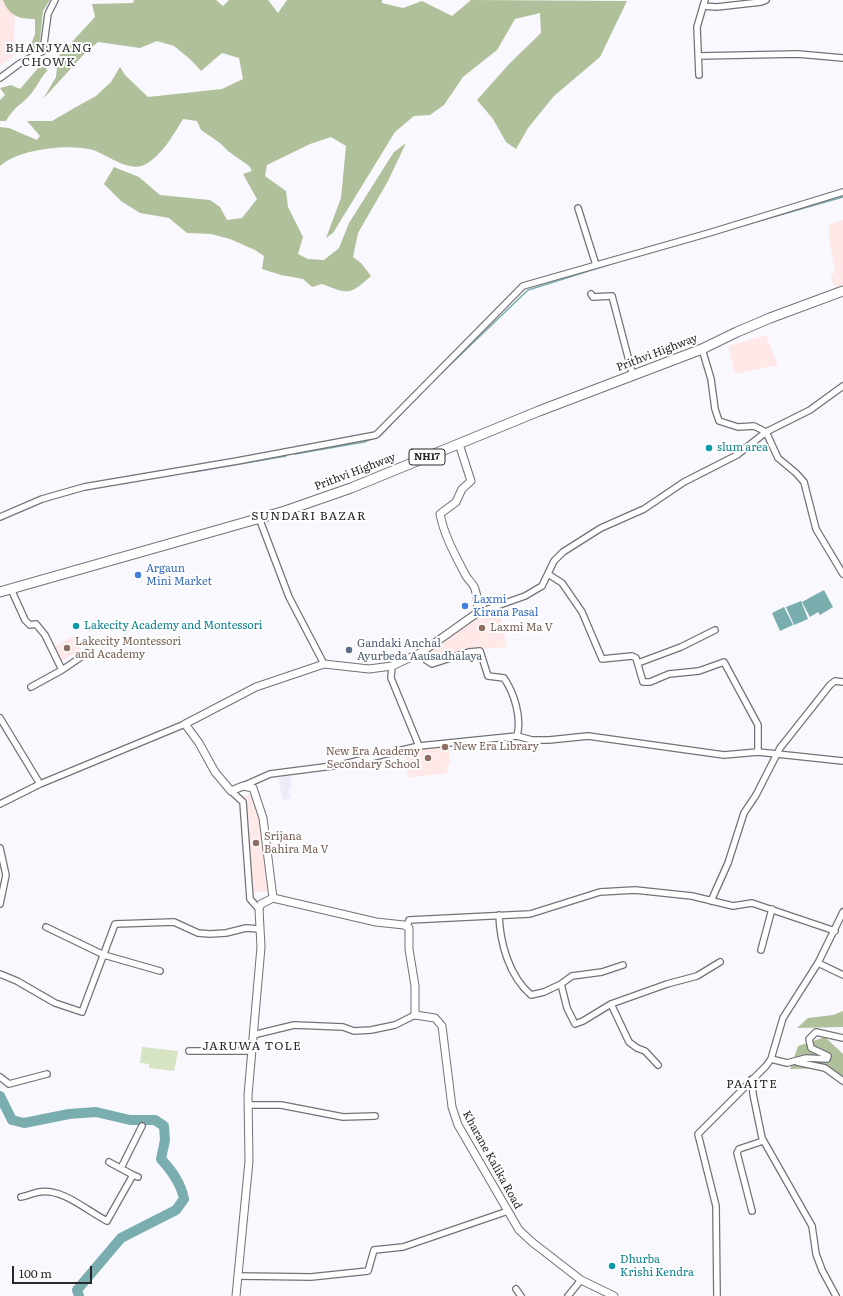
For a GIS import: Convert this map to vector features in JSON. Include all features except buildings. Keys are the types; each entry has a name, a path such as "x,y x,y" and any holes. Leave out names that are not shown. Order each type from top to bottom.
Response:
{"highway":[{"name":"Prithvi Highway","path":"0,592 285,511 351,488 702,349 737,332 843,291"}],"main road":[{"path":"273,898 263,818 253,788 243,786 231,791 215,772 199,743 185,724 256,687 324,664 369,669 392,666 422,652 477,613 478,604 475,587 469,582 465,574 442,524 440,514 456,502 462,489 471,481 459,444"},
{"path":"236,1296 249,1161 248,1105 261,947 259,909 261,904 273,898 376,922 407,926 409,931 409,957 415,986 415,1015"},
{"name":"Kharane Kalika Road","path":"415,1015 435,1018 442,1026 452,1107 455,1119 508,1212 525,1236 581,1280 614,1296"}],"street":[{"path":"0,78 19,64 43,51 48,14 55,0"},
{"path":"699,75 697,27 705,0"},
{"path":"703,6 717,7 761,2 766,0"},
{"path":"698,56 798,54 843,58"},
{"path":"0,517 42,499 84,487 237,461 376,435 523,286 843,192"},
{"path":"578,208 596,265"},
{"path":"591,294 593,297 612,296 633,376"},
{"path":"702,349 712,380 715,409 719,421 738,427 754,426 766,432 778,458 804,482 816,529 843,574"},
{"path":"477,613 526,596 542,586 554,561 563,552 601,528 644,509 684,482 737,455 766,432 810,410 843,386"},
{"path":"259,518 289,597 324,664"},
{"path":"548,574 562,583 582,612 602,659 632,656 636,658 643,682 650,682 669,674 699,671 724,662 758,725 758,752"},
{"path":"11,589 25,620 30,626 36,624 45,635 62,670"},
{"path":"638,663 681,647 715,630"},
{"path":"422,652 426,660 432,664 469,652 480,651 488,676 504,678 511,689 519,729 517,736"},
{"path":"31,687 62,670 87,653"},
{"path":"392,666 391,678 418,746"},
{"path":"712,901 728,863 744,813 756,795 780,748 830,684 836,681 843,682"},
{"path":"0,718 40,784"},
{"path":"0,804 40,784 185,724"},
{"path":"243,786 270,774 340,765 418,746 517,736 532,740 549,740 588,736 724,755 758,752 843,761"},
{"path":"231,791 242,802 250,899 259,909"},
{"path":"0,848 6,875 0,904"},
{"path":"407,926 408,920 530,914 600,892 635,890 692,896 733,906 752,903 835,931"},
{"path":"761,950 772,909"},
{"path":"717,1296 716,1206 698,1134 752,1079 763,1070 771,1059 783,1018 818,964 843,912"},
{"path":"499,915 503,947 510,965 522,988 531,995 544,992 561,984 572,976 602,972 623,965"},
{"path":"0,974 17,981 55,1003 82,1012 115,924 174,922 198,933 210,934 226,933 246,928 259,929"},
{"path":"46,927 104,955 160,971"},
{"path":"561,984 567,1008 574,1024 583,1021 611,1004 667,984 697,976 720,962"},
{"path":"818,964 843,975"},
{"path":"611,1004 629,1042 637,1048 645,1051 658,1066"},
{"path":"253,1035 294,1025 343,1027 354,1031 371,1030 395,1024 415,1015"},
{"path":"771,1059 787,1063 806,1058 827,1059 828,1056 811,1048 809,1039 816,1032 843,1038"},
{"path":"189,1051 252,1052"},
{"path":"795,1062 825,1068 843,1081"},
{"path":"0,1077 9,1084 47,1074"},
{"path":"752,1079 753,1094 763,1141 812,1226 816,1254 822,1270 836,1296"},
{"path":"248,1105 281,1105 342,1117 375,1116"},
{"path":"121,1168 142,1126"},
{"path":"752,1211 737,1153 739,1149 763,1141"},
{"path":"21,1197 40,1192 52,1192 68,1198 107,1221 135,1176 109,1162"},
{"path":"238,1276 311,1277 368,1271 374,1250 403,1247 508,1212"},
{"path":"568,1296 581,1280"},
{"path":"516,1289 522,1296"}],"shaded area":[{"path":"0,0 5,0 15,16 13,57 0,65"},
{"path":"843,220 843,291 838,293 831,279 831,275 835,272 829,238 829,224"},
{"path":"766,335 778,365 735,374 728,346"},
{"name":"Laxmi Ma V","path":"499,607 507,647 467,651 432,662 428,660 425,651 452,635 483,613"},
{"name":"Lakecity Montessori and Academy","path":"73,636 81,649 60,662 53,647"},
{"name":"New Era Academy Secondary School","path":"448,743 450,761 447,768 448,773 407,778 406,754 425,746"},
{"path":"290,776 292,787 289,788 291,798 283,800 278,778"},
{"name":"Srijana Bahira Ma V","path":"253,794 262,826 264,857 272,891 253,893 248,830 250,824 243,796"}],"green space":[{"path":"3,0 50,0 43,11 39,49 32,54 28,53 35,34 35,19 15,16 8,10"},
{"path":"134,0 216,0 223,6 229,0 268,0 278,13 287,0 382,0 382,3 403,8 422,1 452,16 471,0 627,1 600,57 554,96 528,128 516,149 506,142 493,119 477,100 510,63 541,33 540,13 515,19 497,50 463,77 444,105 430,115 414,116 395,132 333,233 326,238 341,198 346,146 331,137 310,144 267,165 265,176 286,191 288,207 303,237 298,254 308,259 324,260 339,248 349,223 385,166 394,152 406,143 388,181 358,233 353,257 361,263 371,276 353,290 343,291 322,284 312,287 303,279 281,275 262,269 264,256 255,250 230,239 211,234 187,233 169,218 140,213 121,201 104,184 114,167 139,177 160,195 210,200 220,207 227,220 242,218 257,199 243,174 252,171 249,166 201,130 197,121 183,119 162,151 144,165 138,167 125,165 93,150 71,147 44,149 19,155 0,166 0,127 9,128 37,140 40,136 27,121 52,121 96,96 111,82 120,67 125,75 148,97 222,89 243,79 239,58 222,53 201,71 191,60 174,46 157,41 140,48 98,42 86,52 43,99 56,77 58,57 95,17 92,4 133,3"},
{"path":"45,60 47,71 32,92 15,109 6,121 0,121 0,100 5,95 0,88 11,85 20,89"},
{"path":"843,1011 843,1027 797,1028 808,1018 833,1015"},
{"path":"825,1037 843,1054 843,1082 831,1073 825,1071 790,1069 798,1046"},
{"path":"142,1047 178,1051 174,1071 149,1068 149,1064 140,1063"}],"water":[{"path":"824,590 833,607 820,615 818,612 810,617 802,602"},
{"path":"801,601 808,619 794,625 786,607"},
{"path":"784,607 793,625 780,631 772,613"}],"waterway":[{"path":"745,225 843,197"},
{"path":"295,454 364,442 380,436 429,385 528,290 611,264"},
{"path":"193,472 286,456"},
{"path":"0,1096 12,1120 24,1123 69,1114 96,1112 130,1120 155,1120 164,1126 165,1140 161,1159 176,1178 184,1199 176,1210 121,1238 77,1290 79,1296"}],"place":[{"name":"slum area","path":"709,448"},
{"name":"Argaun Mini Market","path":"138,575"},
{"name":"Laxmi Kirana Pasal","path":"465,606"},
{"name":"Lakecity Academy and Montessori","path":"76,626"},
{"name":"Laxmi Ma V","path":"482,628"},
{"name":"Lakecity Montessori and Academy","path":"67,648"},
{"name":"Gandaki Anchal Ayurbeda Aausadhalaya","path":"349,650"},
{"name":"New Era Library","path":"445,747"},
{"name":"New Era Academy Secondary School","path":"428,758"},
{"name":"Srijana Bahira Ma V","path":"256,843"},
{"name":"Dhurba Krishi Kendra","path":"612,1266"}],"district":[{"name":"BHANJYANG CHOWK","path":"49,55"},
{"name":"SUNDARI BAZAR","path":"309,516"},
{"name":"JARUWA TOLE","path":"252,1046"},
{"name":"PAAITE","path":"752,1084"}]}
